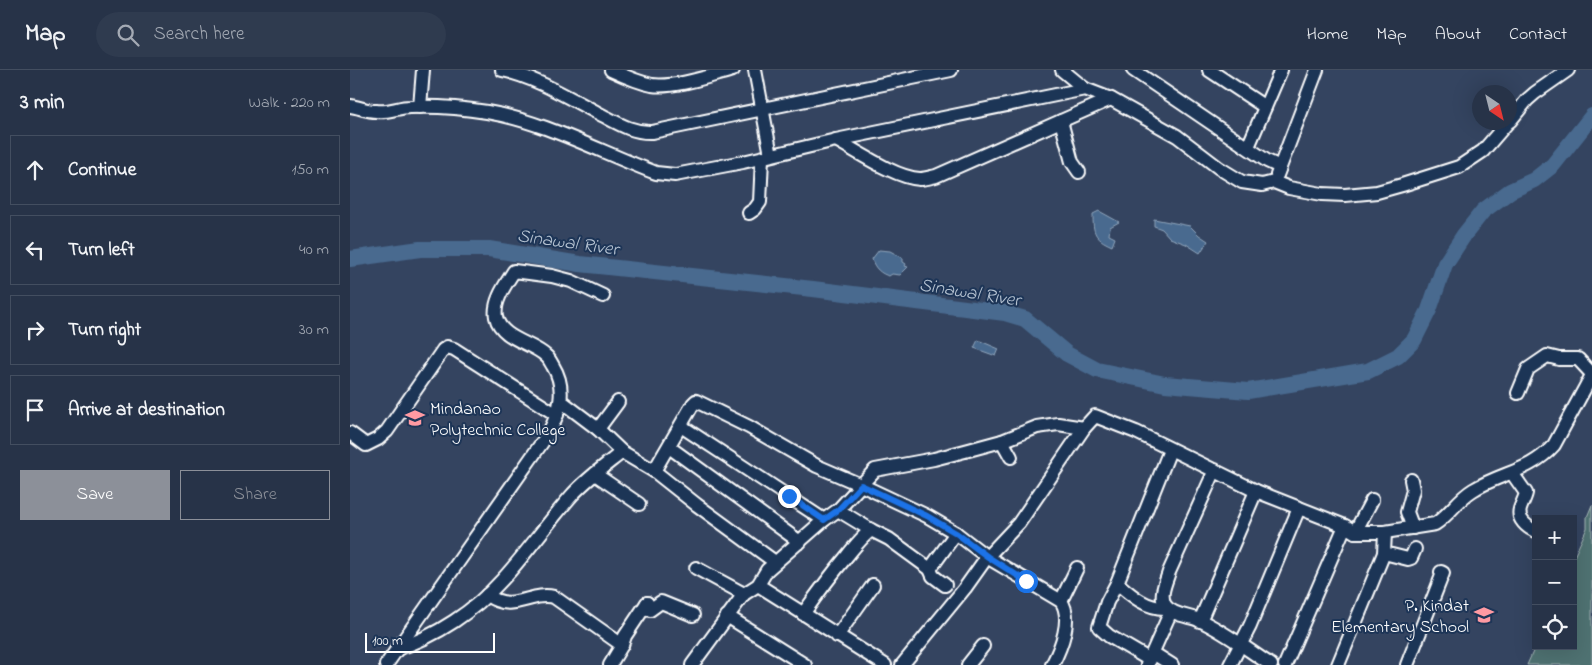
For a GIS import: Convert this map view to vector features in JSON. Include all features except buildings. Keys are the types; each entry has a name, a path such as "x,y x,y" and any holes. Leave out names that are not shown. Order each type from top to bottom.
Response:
{"street":[{"path":"420,107 422,70"},
{"path":"502,70 518,74 620,125 640,132 652,132 951,70"},
{"path":"611,70 636,81 653,85 680,83 733,70"},
{"path":"749,213 760,202 767,156 763,108 755,70"},
{"path":"1062,70 1085,89 1111,100 1177,136 1219,168 1242,182 1262,185 1274,182 1289,188 1322,194 1345,195 1377,192 1458,166 1483,151 1502,130"},
{"path":"1133,70 1280,168"},
{"path":"1209,70 1265,107"},
{"path":"1248,147 1281,70"},
{"path":"1274,182 1317,70"},
{"path":"1517,112 1526,100 1568,70"},
{"path":"350,106 380,112 420,107 485,112 545,128 656,173 674,175 1085,89"},
{"path":"836,140 904,176 920,179 936,176 1111,100"},
{"path":"1061,121 1072,162 1079,172"},
{"path":"386,665 548,434 557,415 561,400 561,383 558,374 546,356 502,329 496,317 497,301 514,271 552,276 571,281 603,296"},
{"path":"350,433 366,445 382,436 447,347 454,349 557,415"},
{"path":"902,665 988,557 1019,523 1084,428 1095,416 1136,432 1256,491 1350,529 1385,532 1435,524 1472,491 1537,461 1554,445 1592,375 1578,359 1559,359 1547,356 1528,369 1518,393"},
{"path":"561,400 598,429 622,452 654,471 682,494 775,562"},
{"path":"654,471 693,404 698,401 749,427 817,466 927,516 956,533 988,557 1061,601 1065,607 1065,627 1052,665"},
{"path":"598,429 618,402"},
{"path":"692,665 744,594 758,585 767,570 775,562 838,510 875,470 934,459 1002,441 1037,426 1065,424 1084,428"},
{"path":"681,426 824,520"},
{"path":"1002,441 1011,457"},
{"path":"669,447 800,542"},
{"path":"1170,450 1117,583 1107,602 1099,628 1109,636 1150,659 1172,665"},
{"path":"397,649 434,634 472,608 487,595 522,557 572,496 622,452"},
{"path":"1169,609 1162,600 1167,579 1215,470"},
{"path":"1512,473 1526,493 1520,509 1521,518 1527,527 1532,529"},
{"path":"595,474 638,504"},
{"path":"1411,480 1413,490 1407,512 1412,528"},
{"path":"1200,621 1256,491"},
{"path":"1285,665 1350,529 1372,500"},
{"path":"1230,665 1242,645 1299,508"},
{"path":"838,510 889,539 930,569 933,576 945,585"},
{"path":"804,614 824,583 859,539 872,530"},
{"path":"1338,665 1384,553 1385,532"},
{"path":"930,569 956,533"},
{"path":"1384,553 1408,559 1412,558 1415,549"},
{"path":"696,568 744,594"},
{"path":"1061,601 1077,568"},
{"path":"1407,665 1443,573 1441,572"},
{"path":"1117,583 1136,599 1200,621 1242,645 1271,665"},
{"path":"758,585 885,665"},
{"path":"838,636 873,586"},
{"path":"487,595 496,600 512,603 534,599 544,594 554,597 622,645"},
{"path":"610,665 625,636 648,603 650,610 661,602 693,615"},
{"path":"1150,659 1169,609"},
{"path":"727,616 806,665"},
{"path":"968,665 983,646"}],"green space":[{"path":"1592,505 1592,665 1527,665 1534,650 1577,650 1577,550 1587,528 1587,517"}],"water":[{"path":"1099,211 1119,222 1110,227 1109,235 1115,238 1112,246 1101,240 1094,230 1093,214"},
{"path":"1154,219 1190,226 1208,241 1200,253 1186,244 1170,238 1162,229 1154,226"},
{"path":"879,250 890,251 903,258 905,266 908,267 900,275 892,274 889,276 883,274 876,268 872,259"},
{"path":"978,340 999,349 996,356 974,348"}],"waterway":[{"name":"Sinawal River","path":"350,259 420,249 489,249 580,264 813,289 1005,313 1025,319 1067,354 1097,370 1165,384 1248,391 1368,371 1398,356 1414,340 1429,310 1445,264 1483,211 1510,191 1534,180 1553,165 1592,116"}],"place":[{"name":"Mindanao Polytechnic College","path":"415,418"},
{"name":"P. Kindat Elementary School","path":"1484,615"}],"route":[{"path":"789,496 824,520 838,510 861,485 927,516 956,533 988,557 1026,581"}]}
